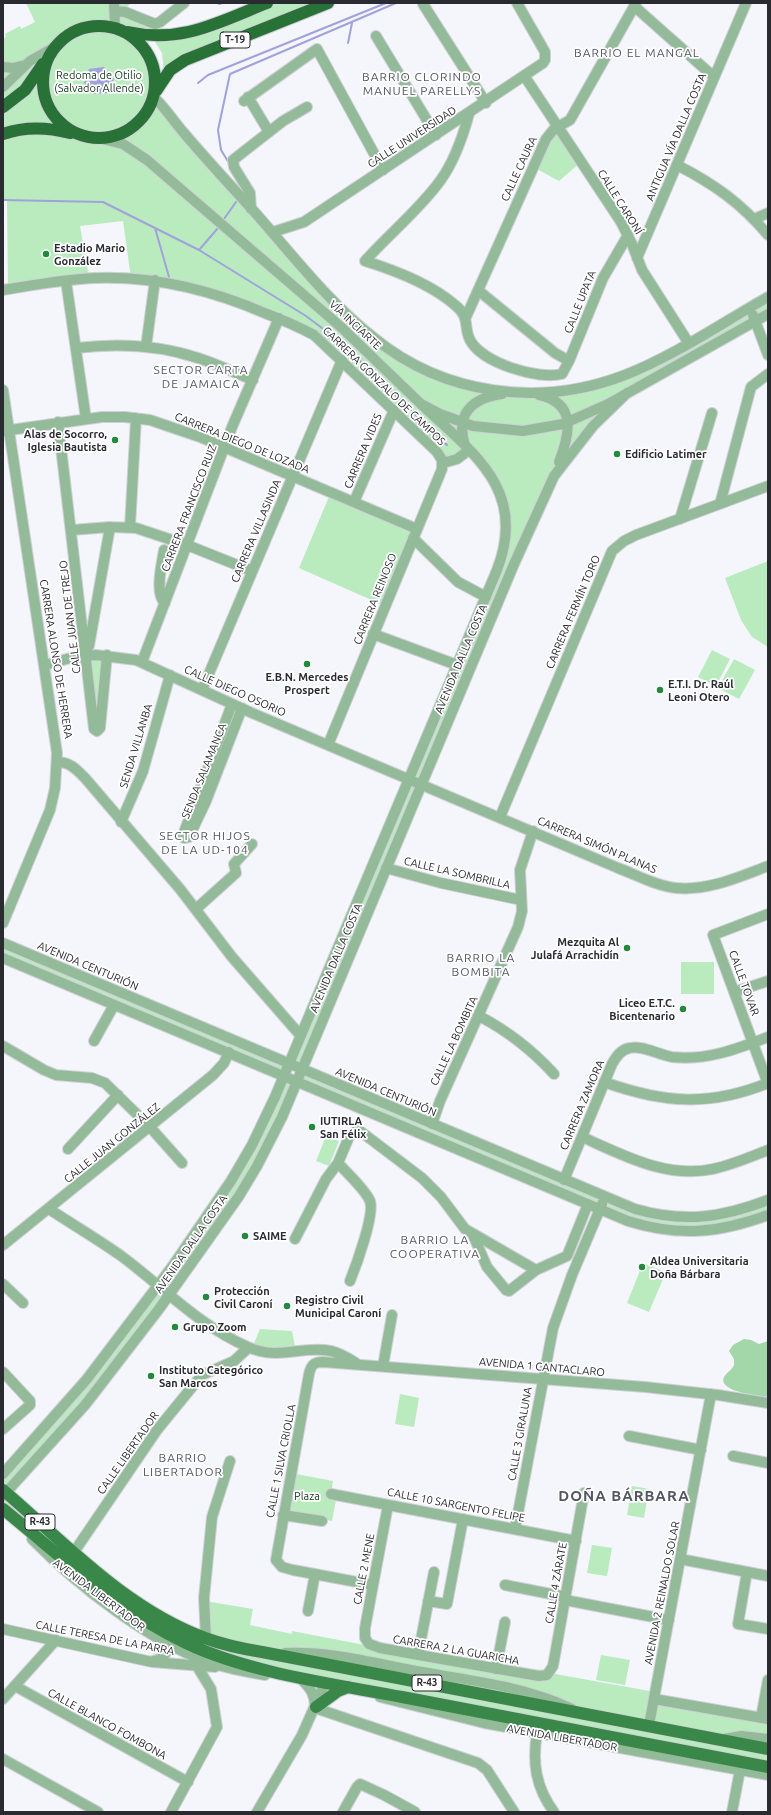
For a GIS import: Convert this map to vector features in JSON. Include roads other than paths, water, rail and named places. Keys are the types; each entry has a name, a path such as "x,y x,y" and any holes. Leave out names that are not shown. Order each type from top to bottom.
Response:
{"highway":[{"name":"T-19","path":"3,107 25,90 51,52 70,33 84,27 99,25 147,35 161,36 181,34 194,31 267,3"},
{"name":"T-19","path":"3,134 16,130 35,128 59,130 98,138 121,134 134,126 145,114 154,95 170,70 185,60 328,3"},
{"name":"T-19","path":"118,29 135,38 149,56 154,71 154,95"},
{"name":"T-19","path":"51,52 43,69 42,85 48,107 62,125 83,136"}],"main road":[{"name":"AVENIDA LIBERTADOR","path":"4,1493 110,1582 150,1612 206,1639 294,1659 649,1725 768,1749"},
{"name":"AVENIDA LIBERTADOR","path":"3,1510 98,1586 146,1620 174,1637 198,1648 236,1662 354,1688 768,1767"},
{"name":"R-43","path":"294,1659 321,1668 325,1675 325,1682"},
{"path":"325,1682 331,1676 340,1672 365,1672"},
{"path":"315,1708 338,1691 354,1688"},
{"path":"584,1732 608,1732 636,1736 645,1732 649,1725"},
{"path":"649,1725 651,1734 658,1741 685,1751"}],"street":[{"path":"155,24 184,3"},
{"name":"CALLE UNIVERSIDAD","path":"272,232 304,222 543,64 546,56 543,48 517,3"},
{"name":"ANTIGUA VÍA DALLA COSTA","path":"637,258 746,3"},
{"path":"423,4 486,103"},
{"path":"635,4 714,77"},
{"name":"CALLE CAURA","path":"466,317 536,159 550,133 570,120 635,4"},
{"path":"114,7 155,24 161,36"},
{"path":"114,7 118,29"},
{"path":"376,36 436,135"},
{"path":"269,132 246,99 316,49 383,170"},
{"path":"3,67 13,68 25,65 51,52"},
{"path":"3,87 25,65"},
{"name":"CALLE CARONÍ","path":"525,77 628,235 642,270 688,342"},
{"name":"VÍA INCIARTE","path":"154,95 251,209 340,307 383,345 412,364 444,378 468,385 510,393"},
{"path":"251,209 248,188 232,162 235,158 269,132 307,107"},
{"path":"469,114 462,136 441,179 422,202 365,261 411,280 447,299 466,317 468,335 472,344 494,360 520,370 554,376 557,391"},
{"name":"VÍA INCIARTE","path":"98,138 124,144 147,160 341,327 421,404 440,414 462,422 489,429 522,431 552,427 568,422 594,411 627,394"},
{"path":"677,165 722,190 754,219 768,235"},
{"path":"754,219 768,213"},
{"name":"CALLE UPATA","path":"554,376 562,374 569,361 603,278 628,235"},
{"name":"CARRERA GONZALO DE CAMPOS","path":"3,290 66,281 110,278 155,280 190,286 222,295 279,318 314,335 437,452 443,463"},
{"path":"146,347 155,280"},
{"path":"66,281 86,418"},
{"path":"479,290 554,353 569,361"},
{"path":"443,463 457,459 467,448 462,436 462,422 466,412 477,402 492,395 557,391 585,387 623,376 688,342 768,297"},
{"path":"750,308 768,355"},
{"path":"627,394 768,314"},
{"name":"CARRERA FRANCISCO RUIZ","path":"142,662 224,447 279,318"},
{"path":"76,348 110,345 146,347 199,358 253,380"},
{"name":"CARRERA VILLASINDA","path":"202,690 342,360"},
{"path":"720,504 751,387 768,374"},
{"name":"CARRERA ALONSO DE HERRERA","path":"3,390 6,431 45,665 56,740 57,762 54,793 50,810 3,923"},
{"path":"531,393 548,398 558,404 564,412 568,422 568,438 554,476"},
{"name":"AVENIDA DALLA COSTA","path":"4,1493 85,1405 170,1295 212,1236 248,1181 275,1132 554,476 593,426 627,394"},
{"name":"AVENIDA DALLA COSTA","path":"3,1474 82,1385 158,1286 211,1212 238,1169 264,1120 284,1076 486,597 505,545 506,516 501,495 494,479 467,448 421,404"},
{"name":"CARRERA VIDES","path":"354,502 394,410"},
{"path":"680,518 712,413"},
{"name":"CARRERA DIEGO DE LOZADA","path":"6,431 86,418 113,417 136,418 178,428 354,502 415,533"},
{"path":"130,527 136,418"},
{"name":"CALLE JUAN DE TREJO","path":"58,422 87,656 94,729 97,731 100,728 107,655"},
{"name":"CARRERA REINOSO","path":"328,745 437,481 443,463"},
{"name":"CARRERA FERMÍN TORO","path":"500,817 612,551 630,538 768,486"},
{"path":"87,656 110,527"},
{"path":"72,530 130,527 187,545 252,571"},
{"path":"415,533 458,582 486,597"},
{"path":"164,550 159,591 161,600 165,603"},
{"path":"373,634 457,665"},
{"name":"CALLE DIEGO OSORIO","path":"45,665 87,656 107,655 142,662 232,704 422,784"},
{"name":"SENDA VILLANBA","path":"121,822 143,771 170,675"},
{"name":"SENDA SALAMANCA","path":"232,704 196,798 183,835 184,838 189,837 206,802 242,708"},
{"path":"57,762 67,763 77,770 196,909 232,957 300,1035"},
{"name":"CARRERA SIMÓN PLANAS","path":"422,784 645,879 676,888 707,886 768,866"},
{"name":"CALLE LA BOMBITA","path":"432,1124 440,1101 521,919 520,870 533,831"},
{"path":"196,909 236,873 234,864 252,844"},
{"name":"CALLE LA SOMBRILLA","path":"386,868 441,883 521,900"},
{"name":"CALLE TOVAR","path":"768,914 714,935 768,1084"},
{"name":"AVENIDA CENTURIÓN","path":"3,943 604,1197 649,1213 692,1218 723,1215 768,1200"},
{"path":"3,958 599,1209 644,1226 684,1232 716,1230 733,1227 768,1215"},
{"path":"734,992 768,981"},
{"path":"94,1041 114,1005"},
{"path":"479,1016 498,1026 518,1040 538,1057 554,1074"},
{"path":"753,1043 768,1037"},
{"name":"CARRERA ZAMORA","path":"564,1180 614,1059 622,1051 630,1047 635,1047 671,1057 691,1058 722,1053 753,1043"},
{"path":"3,1046 56,1075 98,1080 118,1096 150,1127 182,1163"},
{"name":"CALLE JUAN GONZÁLEZ","path":"3,1245 213,1075 224,1062 229,1052"},
{"path":"604,1082 640,1094 685,1100 710,1100 768,1084"},
{"path":"68,1149 118,1096"},
{"path":"295,1238 326,1179 338,1163 349,1137 354,1132 360,1131 365,1133 422,1178 440,1197 461,1225 473,1235 536,1270"},
{"path":"582,1137 652,1166 678,1171 713,1169 768,1150"},
{"path":"338,1163 367,1196 371,1205 370,1217 350,1281"},
{"name":"CALLE 3 GIRALUNA","path":"515,1529 549,1342 557,1314 604,1197"},
{"path":"473,1235 487,1267 506,1290 510,1291 536,1270 568,1256 588,1204"},
{"path":"49,1209 120,1256 215,1329 248,1348 259,1352 277,1354 304,1350 331,1351 359,1364"},
{"path":"3,1284 23,1303"},
{"path":"383,1366 392,1315"},
{"name":"CALLE LIBERTADOR","path":"74,1552 157,1430 202,1375 234,1361 248,1348"},
{"name":"AVENIDA 1 CANTACLARO","path":"313,1364 324,1362 359,1364 542,1379 711,1394 768,1403"},
{"name":"CALLE 1 SILVA CRIOLLA","path":"313,1364 309,1374 283,1515 277,1549 277,1562 285,1568 315,1574"},
{"path":"3,1372 30,1401 30,1405 3,1429"},
{"name":"AVENIDA 2 REINALDO SOLAR","path":"649,1725 711,1394"},
{"path":"629,1436 701,1450"},
{"path":"733,1456 768,1463"},
{"path":"206,1639 204,1598 212,1517 230,1461"},
{"name":"CALLE 4 ZÁRATE","path":"547,1674 553,1666 584,1493"},
{"name":"CALLE 10 SARGENTO FELIPE","path":"331,1494 576,1541"},
{"name":"CALLE 2 MENE","path":"365,1638 365,1628 388,1505"},
{"name":"AVENIDA LIBERTADOR","path":"3,1510 52,1559 84,1586 126,1617 165,1641 182,1650 227,1668 303,1681 325,1682"},
{"path":"283,1515 322,1521"},
{"path":"428,1601 447,1604 463,1519"},
{"path":"680,1559 768,1576"},
{"path":"418,1655 434,1572"},
{"path":"747,1572 738,1624 768,1629"},
{"path":"308,1611 315,1574 373,1585"},
{"path":"505,1585 669,1620"},
{"path":"496,1669 505,1622"},
{"name":"CALLE TERESA DE LA PARRA","path":"3,1629 149,1661 227,1668"},
{"name":"CARRERA 2 LA GUARICHA","path":"365,1638 372,1646 535,1676 547,1674"},
{"path":"3,1699 56,1640"},
{"path":"149,1661 164,1657 167,1648 165,1641"},
{"path":"171,1812 217,1727 213,1696 197,1666 182,1650"},
{"name":"AVENIDA LIBERTADOR","path":"270,1654 315,1653 442,1675 543,1696 577,1712"},
{"path":"170,1664 194,1673 206,1681"},
{"path":"654,1699 764,1718 768,1680"},
{"path":"303,1681 310,1688 315,1697 315,1708"},
{"path":"262,1810 315,1708 325,1682"},
{"name":"CALLE BLANCO FOMBONA","path":"15,1686 188,1782"},
{"name":"AVENIDA LIBERTADOR","path":"354,1688 421,1709 537,1733 768,1775"},
{"path":"315,1708 478,1763 487,1770 514,1812"},
{"path":"537,1733 535,1759 536,1776 541,1792 554,1812"},
{"name":"AVENIDA LIBERTADOR","path":"722,1740 741,1736 768,1739"},
{"path":"3,1759 98,1812"},
{"path":"732,1812 740,1770"},
{"path":"343,1812 359,1784 384,1795 414,1812"}],"water":[{"path":"104,67 114,79 108,93 93,94 84,83 89,69"}],"waterway":[{"path":"198,83 208,75 386,3"},
{"path":"229,163 221,150 218,130 230,74 396,3"},
{"path":"348,43 352,23"},
{"path":"3,200 103,202 199,250 306,316 338,340 447,445"},
{"path":"224,219 236,202"},
{"path":"155,228 169,277"},
{"path":"199,250 218,228"}],"place":[{"name":"Estadio Mario González","path":"46,254"},
{"name":"Alas de Socorro, Iglesia Bautista","path":"115,440"},
{"name":"Edificio Latimer","path":"617,454"},
{"name":"E.B.N. Mercedes Prospert","path":"307,664"},
{"name":"E.T.I. Dr. Raúl Leoni Otero","path":"660,690"},
{"name":"Mezquita Al Julafá Arrachidín","path":"627,948"},
{"name":"Liceo E.T.C. Bicentenario","path":"683,1009"},
{"name":"IUTIRLA San Félix","path":"312,1127"},
{"name":"SAIME","path":"245,1236"},
{"name":"Aldea Universitaria Doña Bárbara","path":"642,1267"},
{"name":"Protección Civil Caroní","path":"206,1297"},
{"name":"Registro Civil Municipal Caroní","path":"287,1306"},
{"name":"Grupo Zoom","path":"175,1327"},
{"name":"Instituto Categórico San Marcos","path":"151,1376"}],"district":[{"name":"BARRIO EL MANGAL","path":"637,53"},
{"name":"BARRIO CLORINDO MANUEL PARELLYS","path":"422,84"},
{"name":"SECTOR CARTA DE JAMAICA","path":"201,377"},
{"name":"SECTOR HIJOS DE LA UD-104","path":"205,843"},
{"name":"BARRIO LA BOMBITA","path":"481,965"},
{"name":"BARRIO LA COOPERATIVA","path":"435,1247"},
{"name":"BARRIO LIBERTADOR","path":"183,1465"},
{"name":"DOÑA BÁRBARA","path":"624,1496"}],"park label":[{"name":"Redoma de Otilio (Salvador Allende)","path":"99,81"},
{"name":"Plaza","path":"307,1496"}]}
